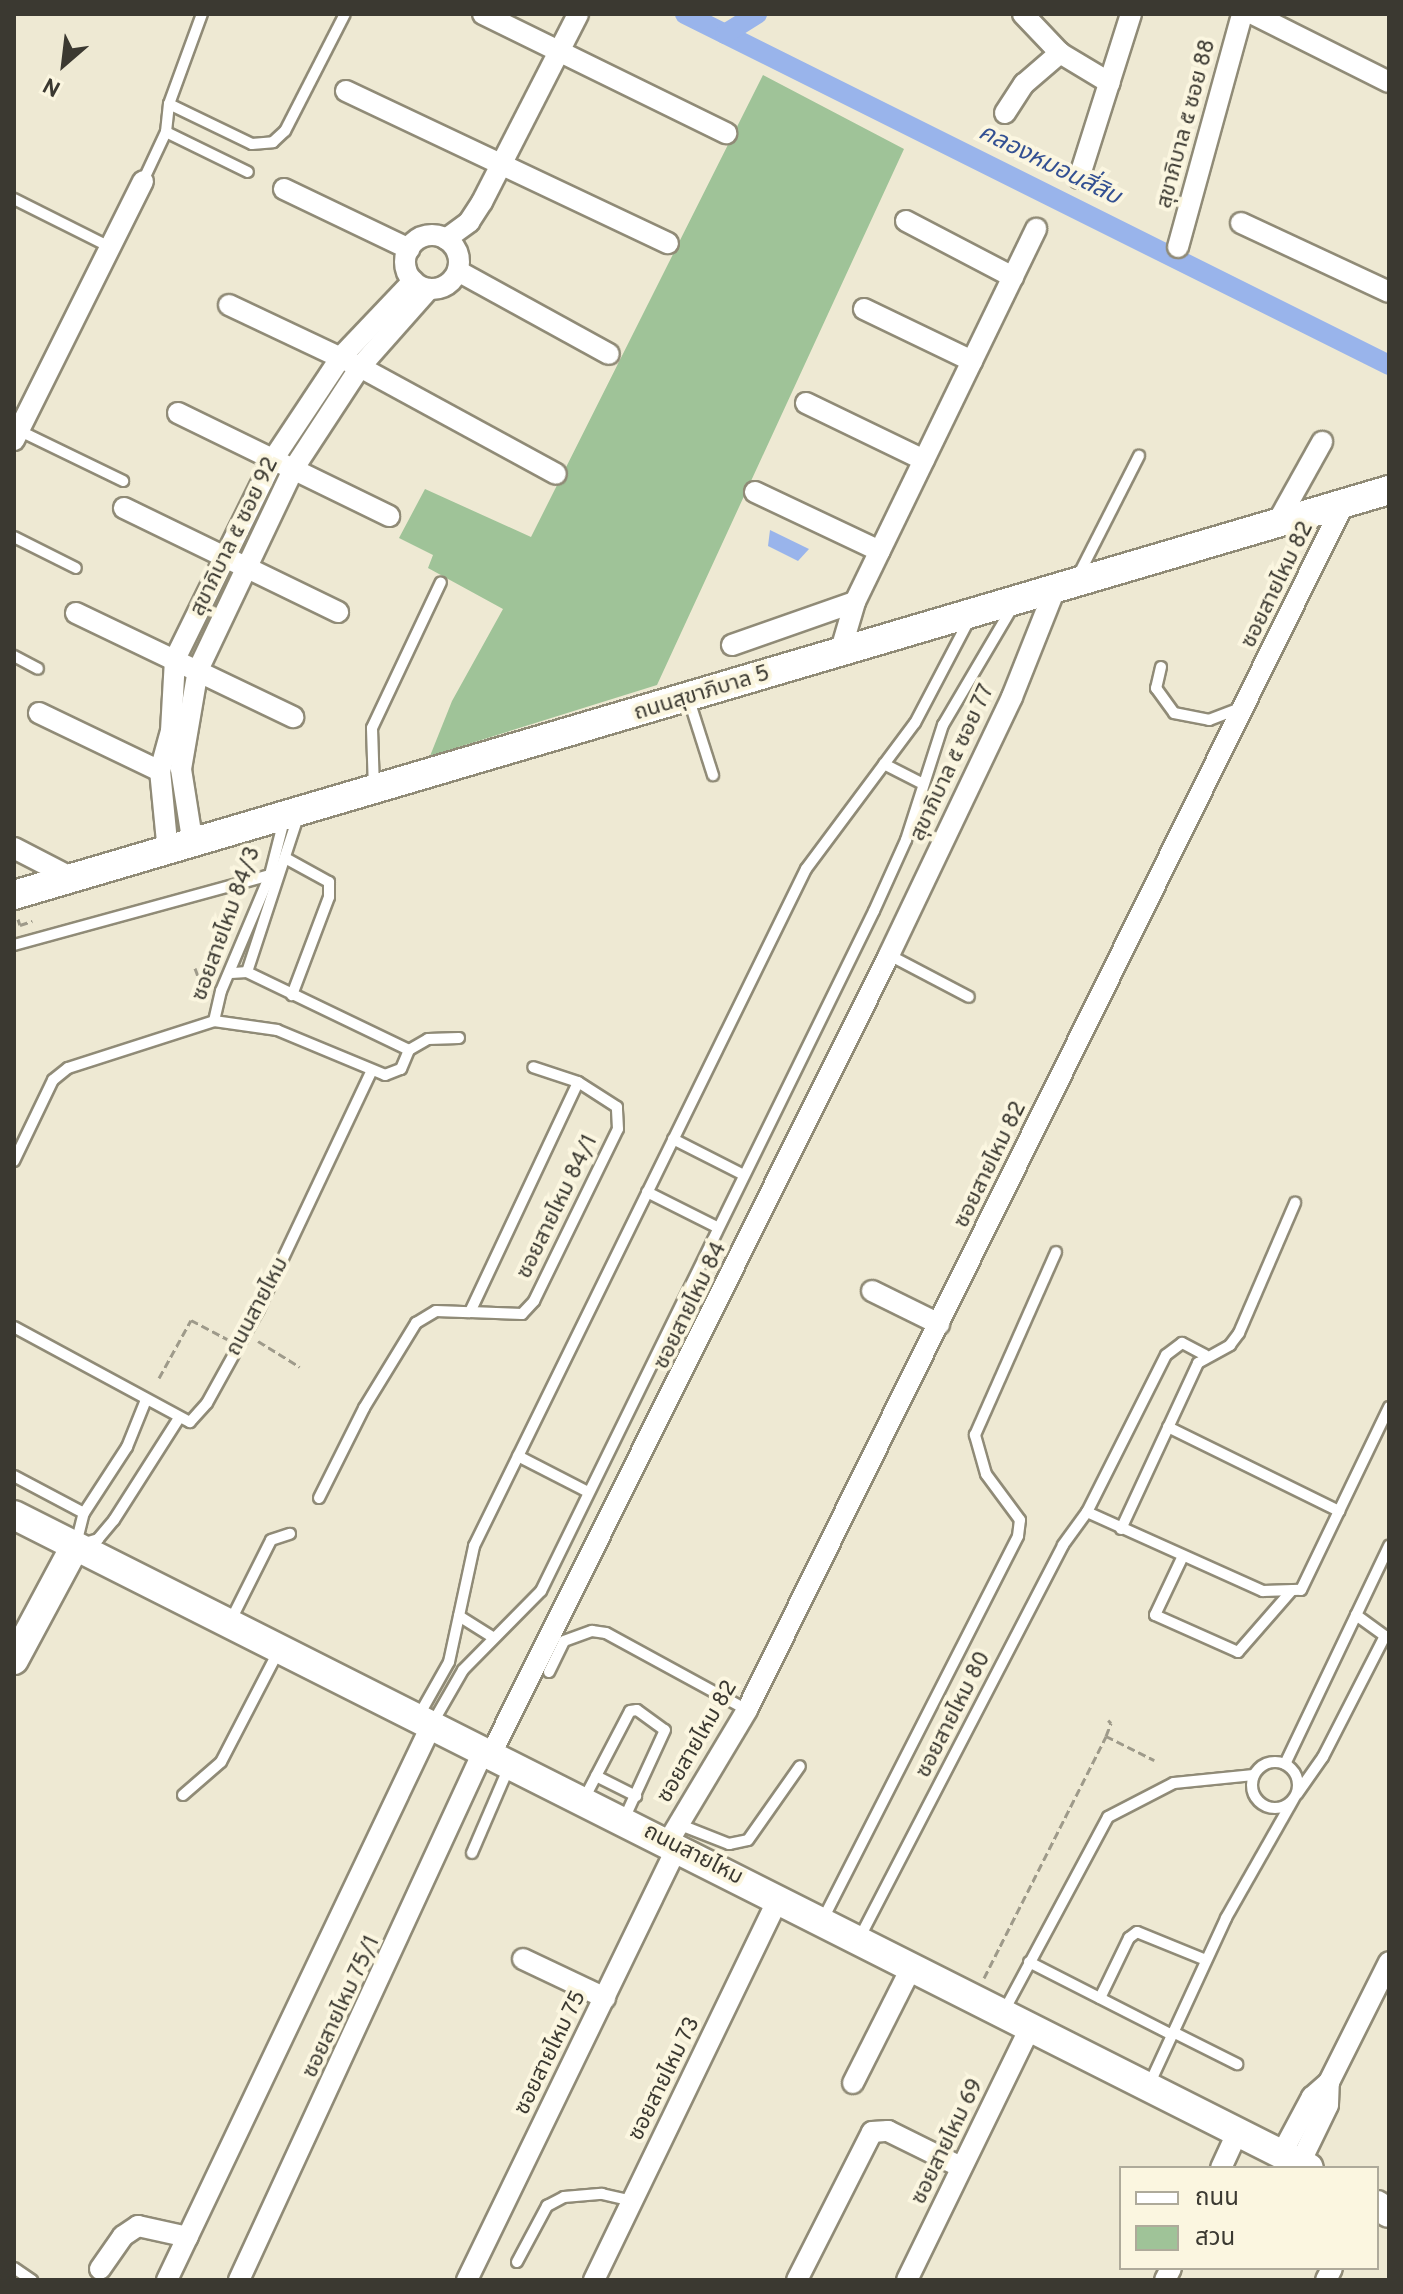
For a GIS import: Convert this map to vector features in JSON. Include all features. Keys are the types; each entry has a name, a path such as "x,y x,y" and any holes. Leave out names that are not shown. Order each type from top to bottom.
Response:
{"main road":[{"name":"ถนนสุขาภิบาล 5","path":"14,895 1389,490"},
{"name":"ถนนสายไหม","path":"14,1515 494,1758 590,1788 630,1808 674,1838 778,1899 1297,2161"},
{"path":"14,1660 75,1546"}],"street":[{"path":"483,14 726,133"},
{"path":"421,285 406,260 409,249 426,236 446,239 469,222 502,165 578,14"},
{"path":"1023,14 1060,53 1110,83"},
{"path":"1079,178 1131,14"},
{"name":"สุขาภิบาล ๕ ซอย 88","path":"1178,247 1242,14"},
{"path":"1253,14 1389,82"},
{"path":"1005,113 1024,84 1060,53"},
{"path":"346,91 668,243"},
{"path":"16,435 143,181"},
{"path":"284,189 409,249"},
{"path":"906,221 1013,277"},
{"path":"1241,223 1389,292"},
{"path":"840,653 855,602 1036,229"},
{"path":"421,285 441,288 458,271 459,259 446,239"},
{"path":"458,271 609,354"},
{"path":"181,848 169,816 160,771 171,731 175,659 234,561 274,458 341,357 421,285"},
{"name":"สุขาภิบาล ๕ ซอย 92","path":"181,848 181,769 198,670 234,561 360,367 421,285"},
{"path":"229,305 341,357 556,474"},
{"path":"864,309 972,361"},
{"path":"806,403 924,460"},
{"path":"178,413 389,516"},
{"path":"1277,523 1322,442"},
{"path":"755,492 880,551"},
{"name":"ซอยสายไหม 82","path":"674,1838 747,1710 1344,503"},
{"path":"124,508 338,612"},
{"name":"สุขาภิบาล ๕ ซอย 77","path":"889,955 1064,586"},
{"path":"732,645 855,602"},
{"path":"76,613 293,717"},
{"path":"39,713 160,771"},
{"path":"14,848 74,879"},
{"name":"ซอยสายไหม 84","path":"494,1758 889,955"},
{"path":"872,1291 939,1324"},
{"path":"167,2280 424,1722"},
{"name":"ซอยสายไหม 75/1","path":"239,2280 418,1902 494,1758"},
{"name":"ซอยสายไหม 75","path":"467,2280 605,1998 674,1838"},
{"name":"ซอยสายไหม 73","path":"594,2280 778,1899"},
{"path":"523,1959 605,1998"},
{"path":"1297,2161 1328,2105 1329,2082 1389,1962"},
{"path":"853,2083 912,1966"},
{"name":"ซอยสายไหม 69","path":"907,2280 1031,2026"},
{"path":"797,2280 872,2132 888,2131 961,2167"},
{"path":"1222,2166 1238,2131"},
{"path":"100,2269 123,2236 138,2226 188,2237"}],"lane":[{"path":"143,181 166,132 169,104 202,14"},
{"path":"169,104 252,144 273,142 285,131 345,14"},
{"path":"166,132 248,172"},
{"path":"14,199 110,247"},
{"path":"16,435 123,481"},
{"path":"1064,586 1139,456"},
{"path":"14,537 76,568"},
{"path":"375,791 372,728 441,582"},
{"path":"424,1722 491,1636 541,1591 742,1174 764,1141 874,911 906,840 943,725 1016,601"},
{"path":"424,1722 449,1662 474,1546 806,869 915,723 973,613"},
{"path":"14,656 38,669"},
{"path":"1161,667 1156,688 1174,713 1209,720 1246,706"},
{"path":"688,698 713,775"},
{"path":"884,764 923,784"},
{"path":"247,972 287,859 292,815"},
{"name":"ซอยสายไหม 84/3","path":"14,1161 53,1080 68,1068 214,1021 292,815"},
{"path":"287,859 329,882 329,897 292,995"},
{"path":"14,945 270,875"},
{"path":"889,955 969,997"},
{"path":"231,973 247,972 409,1050"},
{"path":"214,1021 277,1030 385,1075 401,1069 409,1050 428,1039 459,1038"},
{"name":"ซอยสายไหม 84/1","path":"319,1498 364,1408 416,1323 436,1311 522,1314 534,1301 618,1129 617,1107 578,1082 533,1067"},
{"name":"ถนนสายไหม","path":"75,1546 98,1539 179,1418 190,1422 207,1403 244,1334 372,1070"},
{"name":"ซอยสายไหม 84/1","path":"470,1312 578,1082"},
{"path":"673,1139 742,1174"},
{"path":"647,1192 717,1227"},
{"path":"1121,1529 1205,1355 1230,1345 1239,1333 1295,1203"},
{"path":"822,1922 1018,1536 1020,1520 986,1474 975,1435 1056,1252"},
{"path":"14,1327 179,1418"},
{"name":"ซอยสายไหม 80","path":"860,1939 1063,1545 1087,1512 1166,1355 1182,1343 1205,1355"},
{"path":"75,1546 84,1513 127,1447 146,1400"},
{"path":"1087,1512 1182,1558 1263,1591 1301,1590 1389,1407"},
{"path":"1168,1427 1339,1511"},
{"path":"518,1456 588,1492"},
{"path":"14,1476 84,1513"},
{"path":"229,1625 271,1540 290,1534"},
{"path":"1285,1764 1389,1546"},
{"path":"1182,1558 1155,1615 1238,1652 1292,1590"},
{"path":"1149,2085 1206,1960 1295,1797 1323,1757 1385,1636 1356,1615"},
{"path":"459,1616 491,1636"},
{"path":"549,1672 564,1641 592,1631 606,1633 747,1710"},
{"path":"183,1795 221,1762 280,1650"},
{"path":"590,1788 630,1711 658,1720 665,1730 660,1750 630,1808"},
{"path":"472,1853 494,1758"},
{"path":"1003,2012 1108,1817 1174,1783 1254,1775 1264,1765 1285,1764 1295,1774 1295,1797"},
{"path":"674,1838 729,1844 748,1840 800,1766"},
{"path":"1254,1775 1253,1790 1266,1807 1280,1808 1295,1797"},
{"path":"1100,1998 1129,1938 1137,1932 1206,1960"},
{"path":"1029,1962 1237,2064"},
{"path":"517,2262 536,2222 555,2201 602,2194 633,2201"},
{"path":"14,2268 32,2280"}],"path":[{"path":"20,925 32,921"},
{"path":"159,1378 191,1320 229,1340"},
{"path":"244,1334 300,1367"},
{"path":"982,1981 1106,1736 1111,1723 1108,1720"},
{"path":"1106,1736 1154,1760"}],"green space":[{"path":"763,75 904,149 657,685 430,756 452,701 503,609 428,568 433,555 399,538 425,489 531,537"}],"water":[{"path":"770,530 809,549 798,561 768,546"}],"waterway":[{"name":"คลองหมอนสี่สิบ","path":"685,14 1389,365"},
{"path":"725,34 757,14"}]}
